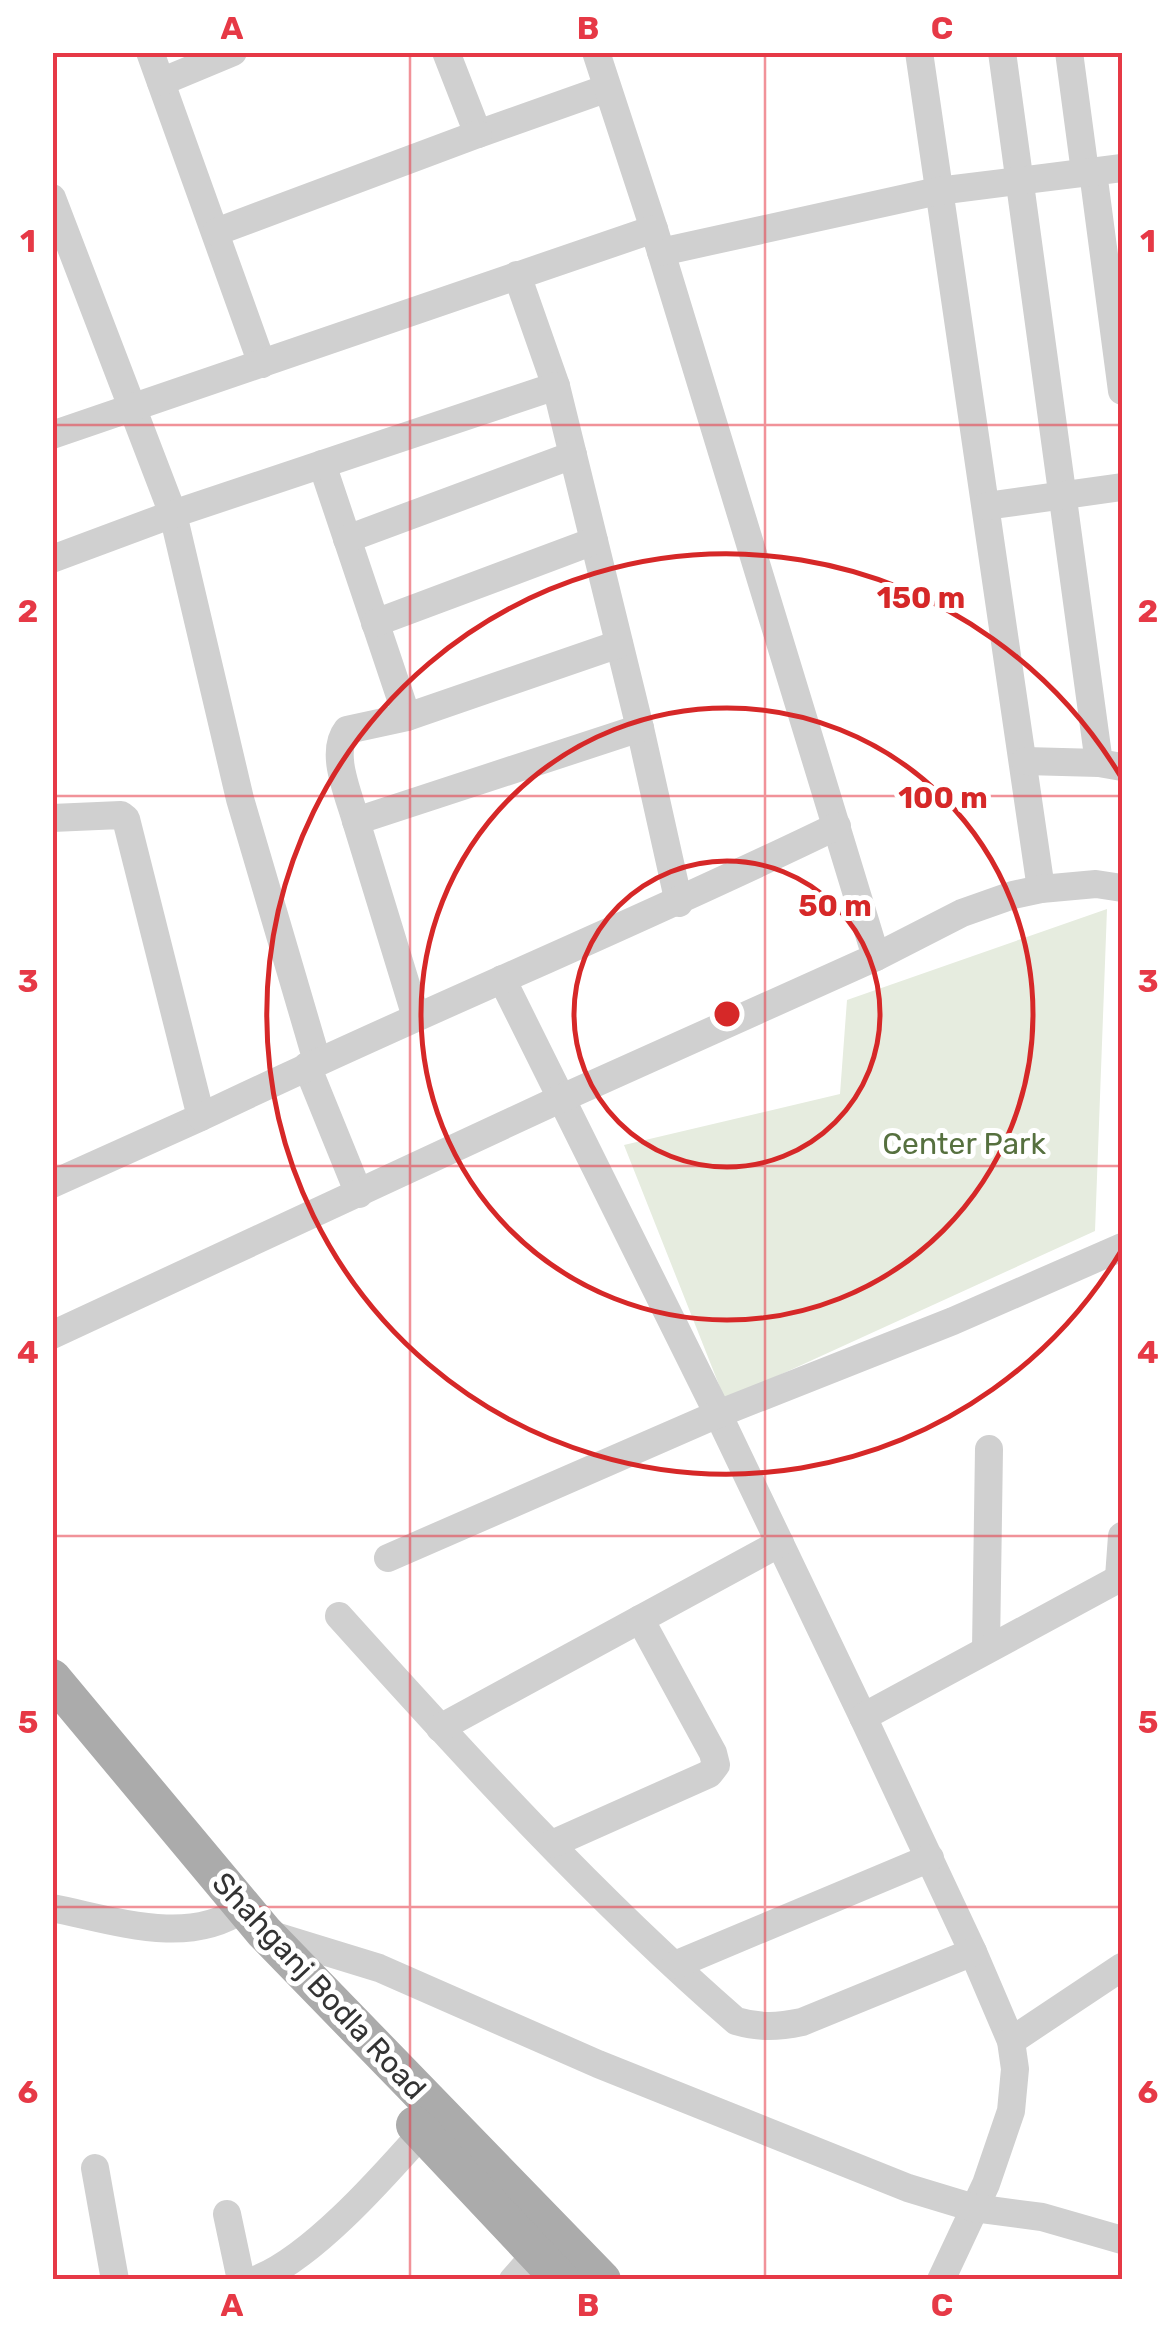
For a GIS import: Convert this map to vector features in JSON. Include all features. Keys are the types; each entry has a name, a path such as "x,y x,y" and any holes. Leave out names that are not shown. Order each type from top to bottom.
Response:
{"main road":[{"name":"Shahganj Bodla Road","path":"52,1678 243,1921 536,2271"},
{"name":"Shahganj Bodla Road","path":"52,1712 243,1921 602,2280"}],"street":[{"path":"150,52 262,364"},
{"path":"161,82 233,52"},
{"path":"446,52 478,134"},
{"path":"596,52 658,241 876,957"},
{"path":"919,52 1042,889"},
{"path":"1002,52 1062,496 1111,765 1025,761"},
{"path":"1069,52 1122,391"},
{"path":"216,232 606,89"},
{"path":"52,435 517,275 658,241 938,191 1122,168"},
{"path":"52,198 173,514 240,799 312,1064 359,1194"},
{"path":"517,275 556,386 640,728 678,903"},
{"path":"52,559 173,514 556,386"},
{"path":"347,539 573,455"},
{"path":"322,464 407,717"},
{"path":"986,506 1122,488"},
{"path":"375,623 594,541"},
{"path":"416,1016 356,821 338,752 341,738 347,730 407,717 619,644"},
{"path":"356,821 640,728"},
{"path":"52,818 121,815 126,820 202,1117"},
{"path":"52,1184 416,1016 678,903 837,826"},
{"path":"52,1335 876,957 962,913 1013,894 1042,889 1096,884 1122,888"},
{"path":"502,979 864,1718 1010,2041 1015,2069 1011,2111 986,2184 941,2280"},
{"path":"388,1558 718,1414 953,1321 1122,1248"},
{"path":"986,1649 989,1449"},
{"path":"864,1718 1121,1577 1122,1536"},
{"path":"440,1728 780,1543"},
{"path":"339,1616 552,1844 736,2020 775,2027 802,2022 973,1952"},
{"path":"552,1844 710,1774 716,1765 714,1752 640,1619"},
{"path":"675,1964 930,1858"},
{"path":"52,1908 173,1930 243,1921 379,1968 598,2064 908,2188 974,2208 1042,2216 1122,2240"},
{"path":"1010,2041 1122,1967"},
{"path":"256,2280 283,2268 370,2190 422,2133"},
{"path":"95,2168 115,2280"},
{"path":"227,2214 240,2280"}],"green space":[{"name":"Center Park","path":"1107,909 1095,1231 725,1400 624,1145 840,1094 847,1000"}]}
